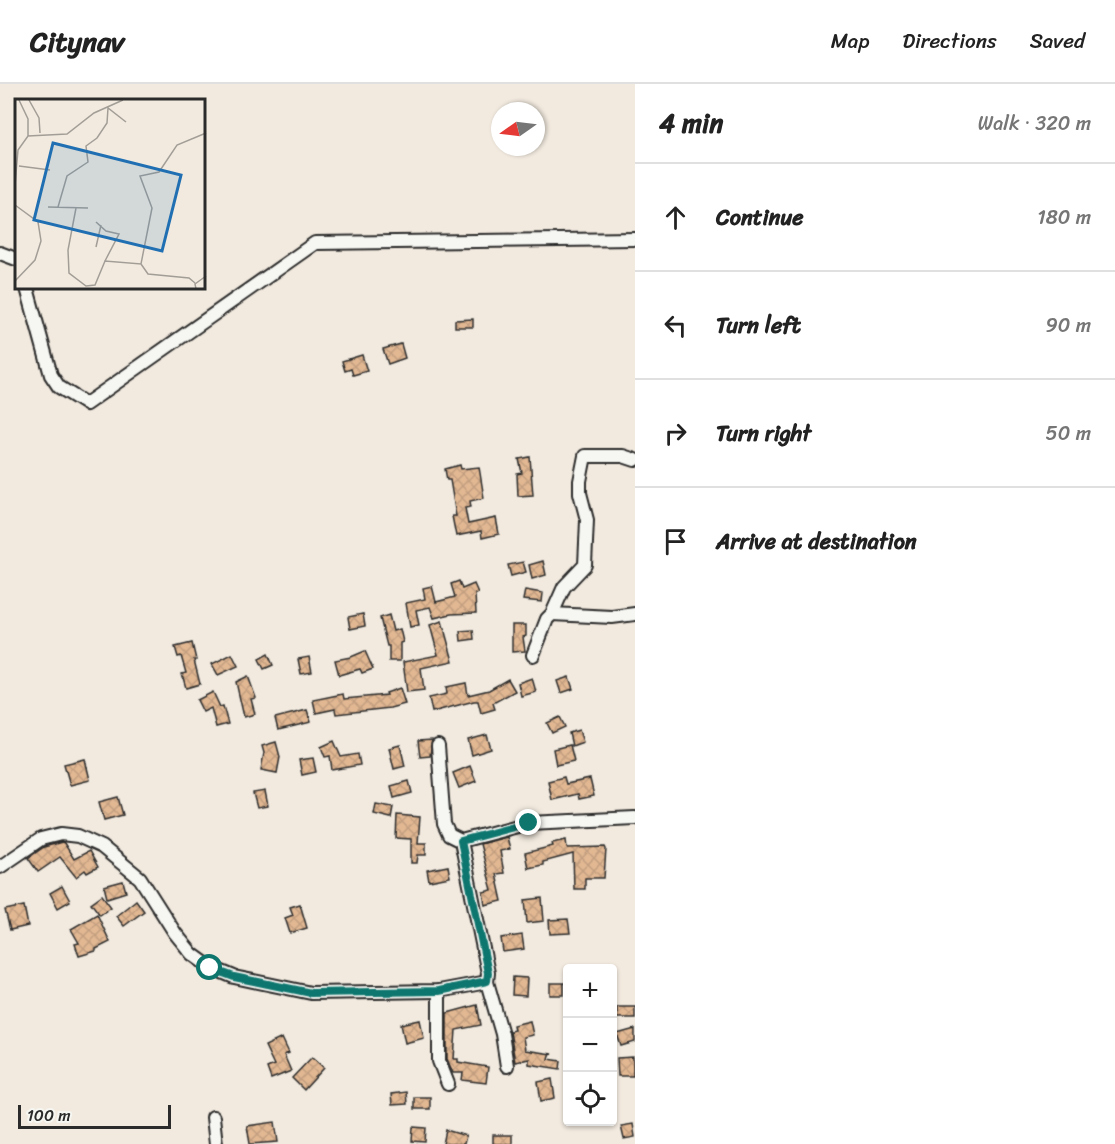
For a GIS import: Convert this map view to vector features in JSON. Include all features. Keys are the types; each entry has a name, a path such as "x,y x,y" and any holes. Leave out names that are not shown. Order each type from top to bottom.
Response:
{"street":[{"path":"28,290 51,375 59,387 86,404 315,243 635,239"},
{"path":"0,253 15,259"},
{"path":"533,655 547,619 552,614 564,587 585,565 587,520 580,493 580,482 585,456 623,456 635,460"},
{"path":"552,614 612,617 635,614"},
{"path":"438,746 444,824 449,835 461,841 529,823 635,818"},
{"path":"0,867 41,839 61,834 78,836 102,847 140,878 175,933 192,954 210,968 234,977 311,993 439,991 487,981"},
{"path":"461,841 488,973 487,981 502,1034 507,1066"},
{"path":"439,991 439,1061 448,1084"},
{"path":"213,1117 216,1144"}],"building":[{"path":"473,319 473,327 455,327 455,320"},
{"path":"401,344 405,358 388,364 383,349"},
{"path":"362,355 367,371 353,375 351,369 345,371 342,361"},
{"path":"530,457 533,495 518,496 517,474 522,473 519,459"},
{"path":"460,465 461,469 479,467 484,498 470,501 471,507 465,508 468,524 496,518 499,534 482,538 481,531 456,536 452,516 456,516 450,480 447,480 445,469"},
{"path":"543,561 546,575 532,579 529,565"},
{"path":"523,562 526,572 511,576 508,565"},
{"path":"459,581 462,589 474,584 478,593 475,594 476,613 451,614 434,618 430,607 416,610 419,625 410,627 406,603 425,599 423,588 432,586 436,602 455,597 451,584"},
{"path":"525,590 543,593 542,602 523,600"},
{"path":"363,614 365,626 350,629 348,617"},
{"path":"389,615 393,631 400,629 403,642 400,643 400,661 389,661 389,646 387,646 380,618"},
{"path":"442,621 453,661 421,668 424,690 407,692 403,662 438,655 430,625"},
{"path":"512,625 526,625 526,636 523,637 525,651 512,652"},
{"path":"473,630 474,639 461,641 460,631"},
{"path":"192,643 200,684 186,688 182,674 186,673 181,656 178,657 175,647"},
{"path":"365,651 373,669 362,673 360,669 339,675 335,660"},
{"path":"232,654 238,666 218,675 212,664"},
{"path":"268,654 273,665 264,669 259,659"},
{"path":"309,657 312,672 301,674 298,659"},
{"path":"248,676 256,698 251,699 255,714 244,717 236,682"},
{"path":"569,677 573,689 561,693 557,681"},
{"path":"532,678 536,692 521,696 518,683"},
{"path":"508,679 515,691 493,703 495,709 481,713 478,701 474,701 432,712 429,698 447,694 446,687 466,683 468,695 489,690"},
{"path":"400,688 405,704 390,708 336,714 335,709 316,713 313,700 343,694 344,699 387,695 386,693"},
{"path":"213,692 220,707 223,706 228,724 216,727 211,708 203,712 197,700"},
{"path":"307,710 311,722 278,730 275,718"},
{"path":"560,717 565,727 552,733 547,723"},
{"path":"579,730 583,742 572,746 569,733"},
{"path":"487,735 491,749 472,755 468,740"},
{"path":"432,740 430,756 420,757 418,741"},
{"path":"334,741 341,757 358,754 360,765 332,770 330,756 325,757 321,747"},
{"path":"276,742 280,757 277,773 261,770 264,753 262,746"},
{"path":"400,745 405,766 394,769 389,748"},
{"path":"570,745 574,761 556,765 553,749"},
{"path":"313,758 316,772 302,775 299,760"},
{"path":"85,759 90,780 70,785 64,764"},
{"path":"470,766 476,781 459,788 453,773"},
{"path":"564,777 566,784 590,779 594,796 579,799 578,794 552,800 548,781"},
{"path":"409,781 412,793 394,798 391,786"},
{"path":"265,791 268,806 257,808 253,793"},
{"path":"118,797 123,815 104,820 99,802"},
{"path":"376,804 393,807 391,818 374,814"},
{"path":"397,815 420,817 418,843 426,843 426,855 418,855 417,863 411,863 411,839 396,838"},
{"path":"507,837 510,849 500,851 504,873 496,874 502,901 485,905 483,892 492,890 480,844"},
{"path":"566,840 567,848 605,847 604,878 585,878 585,889 574,889 573,854 528,868 525,853"},
{"path":"62,842 74,859 89,851 98,867 87,873 85,870 76,877 60,857 38,872 28,858 44,847"},
{"path":"448,866 450,877 429,881 427,870"},
{"path":"123,881 126,892 107,898 104,886"},
{"path":"62,886 70,901 58,908 50,893"},
{"path":"102,895 111,907 100,915 91,903"},
{"path":"542,898 544,921 527,923 525,900"},
{"path":"136,900 144,911 124,926 116,916"},
{"path":"300,904 307,928 290,933 285,918 293,915 290,907"},
{"path":"24,906 28,926 10,930 5,910"},
{"path":"97,914 110,942 96,951 79,956 75,944 79,943 71,929"},
{"path":"568,919 570,933 550,934 549,920"},
{"path":"522,935 524,949 503,952 501,938"},
{"path":"513,977 527,978 526,996 512,995"},
{"path":"550,983 563,983 563,995 550,995"},
{"path":"477,1005 481,1025 456,1030 454,1059 458,1059 458,1062 488,1067 486,1083 462,1080 463,1073 453,1073 447,1059 447,1013"},
{"path":"617,1007 635,1007 635,1018 617,1018"},
{"path":"420,1020 424,1038 405,1043 401,1024"},
{"path":"530,1021 533,1035 523,1037 525,1050 552,1054 548,1059 561,1061 560,1069 529,1064 529,1059 515,1062 510,1031 514,1030 513,1025"},
{"path":"635,1029 635,1042 621,1046 617,1034"},
{"path":"282,1038 289,1053 284,1055 291,1071 271,1079 267,1068 274,1065 265,1046"},
{"path":"312,1057 324,1068 304,1090 292,1078"},
{"path":"633,1057 633,1076 618,1076 617,1058"},
{"path":"552,1079 555,1098 541,1101 538,1082"},
{"path":"406,1092 407,1104 392,1105 391,1094"},
{"path":"414,1097 430,1097 430,1109 414,1109"},
{"path":"275,1122 278,1142 250,1144 247,1126"},
{"path":"633,1124 635,1137 624,1139 621,1126"},
{"path":"413,1127 426,1128 425,1142 412,1141"},
{"path":"446,1130 466,1136 464,1144 443,1144"},
{"path":"493,1135 512,1135 512,1144 493,1144"}],"route":[{"path":"210,968 234,977 311,993 439,991 487,981 488,973 461,841 529,823"}]}
